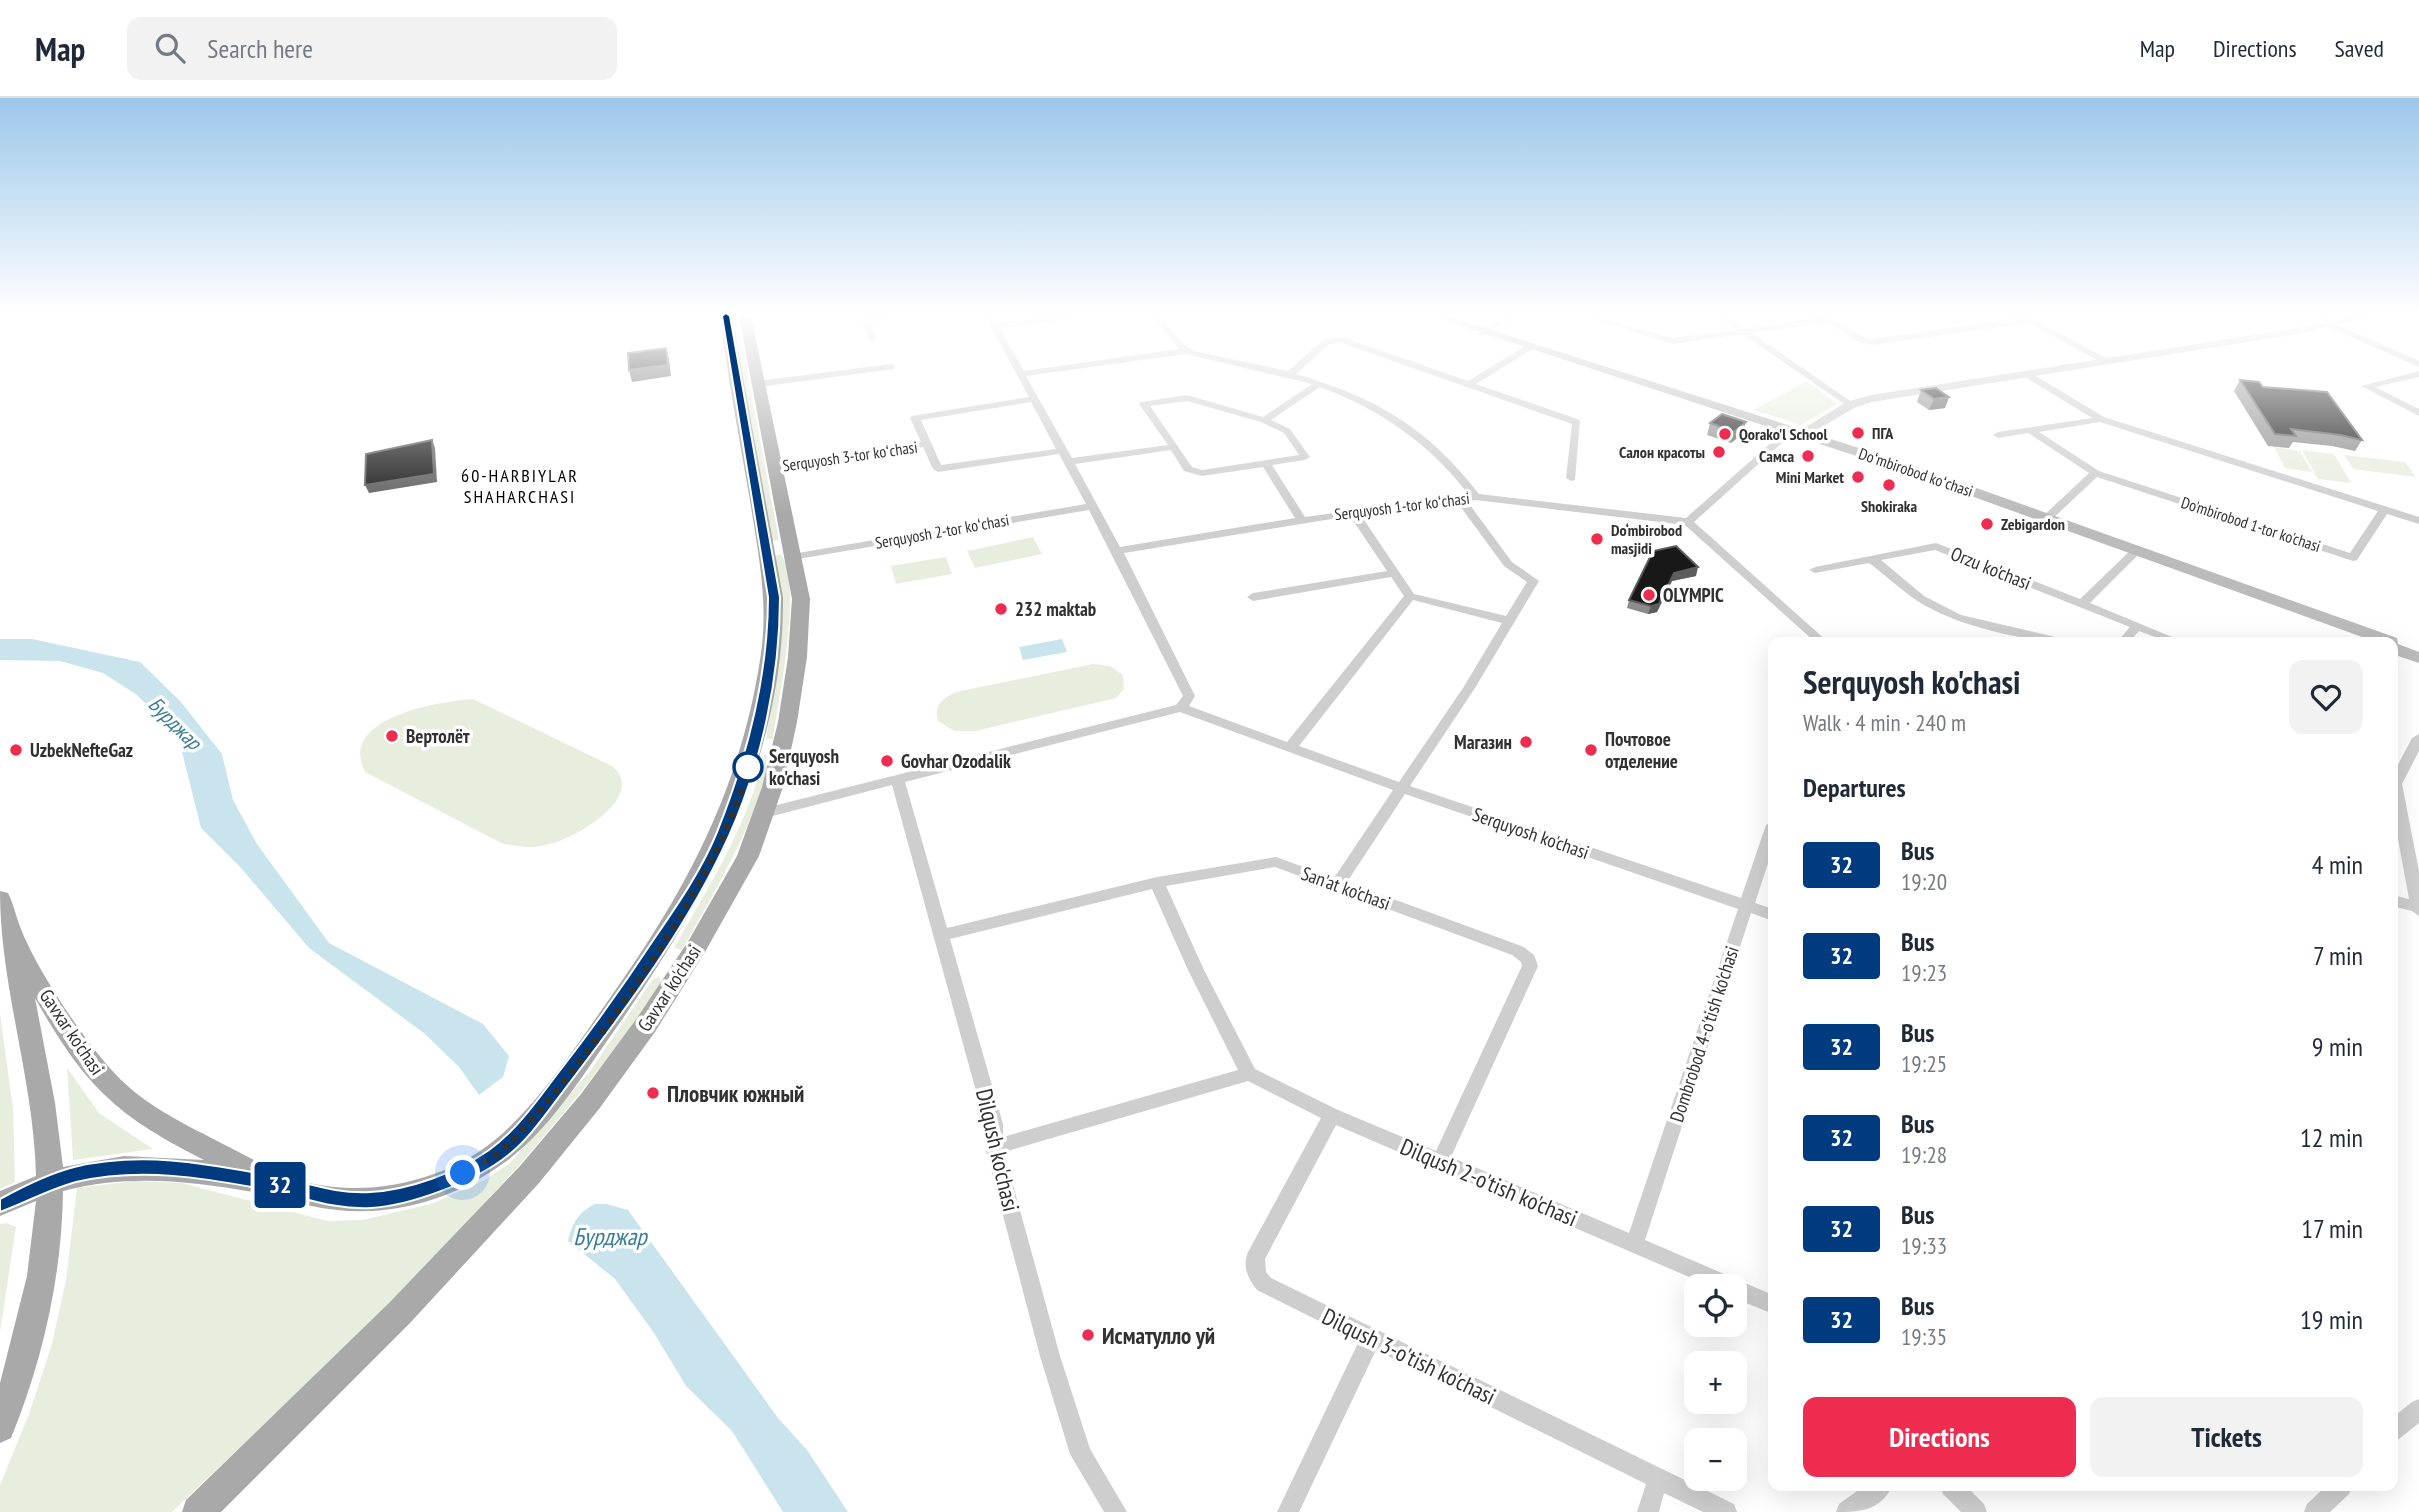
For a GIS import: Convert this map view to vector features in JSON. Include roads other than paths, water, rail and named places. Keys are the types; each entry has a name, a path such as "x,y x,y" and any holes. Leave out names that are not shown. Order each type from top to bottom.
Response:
{"main road":[{"name":"Gavxar ko'chasi","path":"12,935 80,1050 118,1094 164,1127 276,1184 313,1196 361,1201 409,1193 447,1180 498,1154 527,1125 558,1086 651,959 723,835 753,751 774,642 774,597 737,382"},
{"name":"Doʻmbirobod koʻchasi","path":"1632,382 2046,519 2373,637"},
{"name":"Gavxar ko'chasi","path":"198,1512 395,1315 496,1209 592,1097 685,966 739,874 765,813 782,747 801,621 801,599 758,384"},
{"path":"765,547 791,550"},
{"name":"Doʻmbirobod koʻchasi","path":"2137,551 2364,637"},
{"name":"Doʻmbirobod koʻchasi","path":"2398,646 2419,655"},
{"path":"753,751 782,747"},
{"path":"0,899 12,935 44,1111 50,1183 44,1249 30,1330 0,1427"},
{"path":"651,959 685,966"},
{"path":"0,1204 50,1183 95,1170 146,1166 197,1169 276,1184"}],"street":[{"path":"758,384 774,382"},
{"path":"765,813 1181,708 1189,696 1117,551 1064,457 1027,382"},
{"path":"1312,382 1399,419 1457,469 1476,497"},
{"path":"1468,382 1577,422 1572,478"},
{"path":"1817,382 1850,405"},
{"path":"1816,637 1688,522 1793,435 1850,405 1896,394 1979,382"},
{"path":"2040,382 2101,419 2419,521"},
{"path":"2384,382 2366,386 2419,413"},
{"path":"1264,420 1319,384"},
{"path":"1187,398 1264,420 1287,431 1305,457 1198,473 1188,469 1144,404 1187,398"},
{"name":"Serquyosh 3-tor koʻchasi","path":"1035,399 915,418 938,469 1064,457"},
{"path":"1998,436 2101,419"},
{"name":"Do'mbirobod 1-tor ko'chasi","path":"2030,430 2095,473 2353,558 2384,510"},
{"name":"Serquyosh 3-tor koʻchasi","path":"774,467 926,444"},
{"path":"1064,457 1174,447"},
{"path":"1266,464 1302,520"},
{"path":"2046,519 2095,473"},
{"name":"Serquyosh 1-tor koʻchasi","path":"1117,551 1353,512 1476,497 1688,522"},
{"path":"1337,885 1533,582 1508,564 1459,498"},
{"name":"Serquyosh 2-tor koʻchasi","path":"791,550 1092,506"},
{"path":"1353,512 1410,596 1510,621"},
{"name":"Orzu ko'chasi","path":"1815,570 1936,546 2165,637"},
{"path":"2082,604 2137,551"},
{"path":"1872,559 1920,598 1957,618 2039,637"},
{"path":"1253,597 1395,573"},
{"path":"1289,749 1410,596"},
{"path":"2127,637 2137,626"},
{"name":"Serquyosh ko'chasi","path":"1181,708 1289,749 1768,913"},
{"path":"2398,779 2419,738"},
{"name":"Dilqush ko'chasi","path":"898,781 994,1124 994,1147 1050,1356 1081,1454 1116,1512"},
{"path":"2398,807 2416,867 2419,909 2398,902"},
{"name":"Dombrobod 4-o'tish ko'chasi","path":"1635,1244 1768,839"},
{"name":"San'at ko'chasi","path":"942,935 1157,882 1276,862 1518,951 1528,959 1530,966 1440,1161"},
{"path":"994,1147 1249,1074 1196,970 1157,882"},
{"name":"Dilqush 2-o'tish ko'chasi","path":"1249,1074 1332,1115 1703,1274"},
{"name":"Dilqush 3-o'tish ko'chasi","path":"1332,1115 1255,1258 1257,1275 1264,1284 1726,1512"},
{"name":"Dilqush 2-o'tish ko'chasi","path":"1747,1294 1768,1303"},
{"path":"1288,1512 1371,1339"},
{"path":"2398,1425 2419,1409"},
{"path":"1648,1512 1658,1478"},
{"path":"1847,1512 1874,1491"},
{"path":"1956,1491 1976,1512"},
{"path":"2315,1512 2335,1491"}],"water":[{"name":"Бурджар","path":"0,639 32,639 140,662 181,702 222,754 233,800 257,844 329,943 483,1024 509,1056 503,1077 479,1095 459,1067 425,1034 309,948 241,868 201,828 178,736 137,695 103,673 60,661 0,660"},
{"path":"1062,639 1067,652 1023,660 1019,647"},
{"name":"Бурджар","path":"595,1204 628,1210 778,1418 807,1450 848,1512 783,1512 732,1431 686,1386 654,1333 615,1279 568,1241 577,1219"}],"place":[{"name":"ПГА","path":"1858,433"},
{"name":"Qorako'l School","path":"1725,434"},
{"name":"Салон красоты","path":"1719,452"},
{"name":"Самса","path":"1808,456"},
{"name":"Mini Market","path":"1858,477"},
{"name":"Shokiraka","path":"1889,485"},
{"name":"Zebigardon","path":"1987,524"},
{"name":"Do‘mbirobod masjidi","path":"1597,539"},
{"name":"OLYMPIC","path":"1649,595"},
{"name":"232 maktab","path":"1001,609"},
{"name":"Вертолёт","path":"392,736"},
{"name":"Магазин","path":"1526,742"},
{"name":"UzbekNefteGaz","path":"16,750"},
{"name":"Почтовое отделение","path":"1591,750"},
{"name":"Govhar Ozodalik","path":"887,761"},
{"name":"Serquyosh ko'chasi","path":"748,767"},
{"name":"Пловчик южный","path":"653,1093"},
{"name":"Исматулло уй","path":"1088,1335"}],"district":[{"name":"60-HARBIYLAR SHAHARCHASI","path":"520,485"}]}
